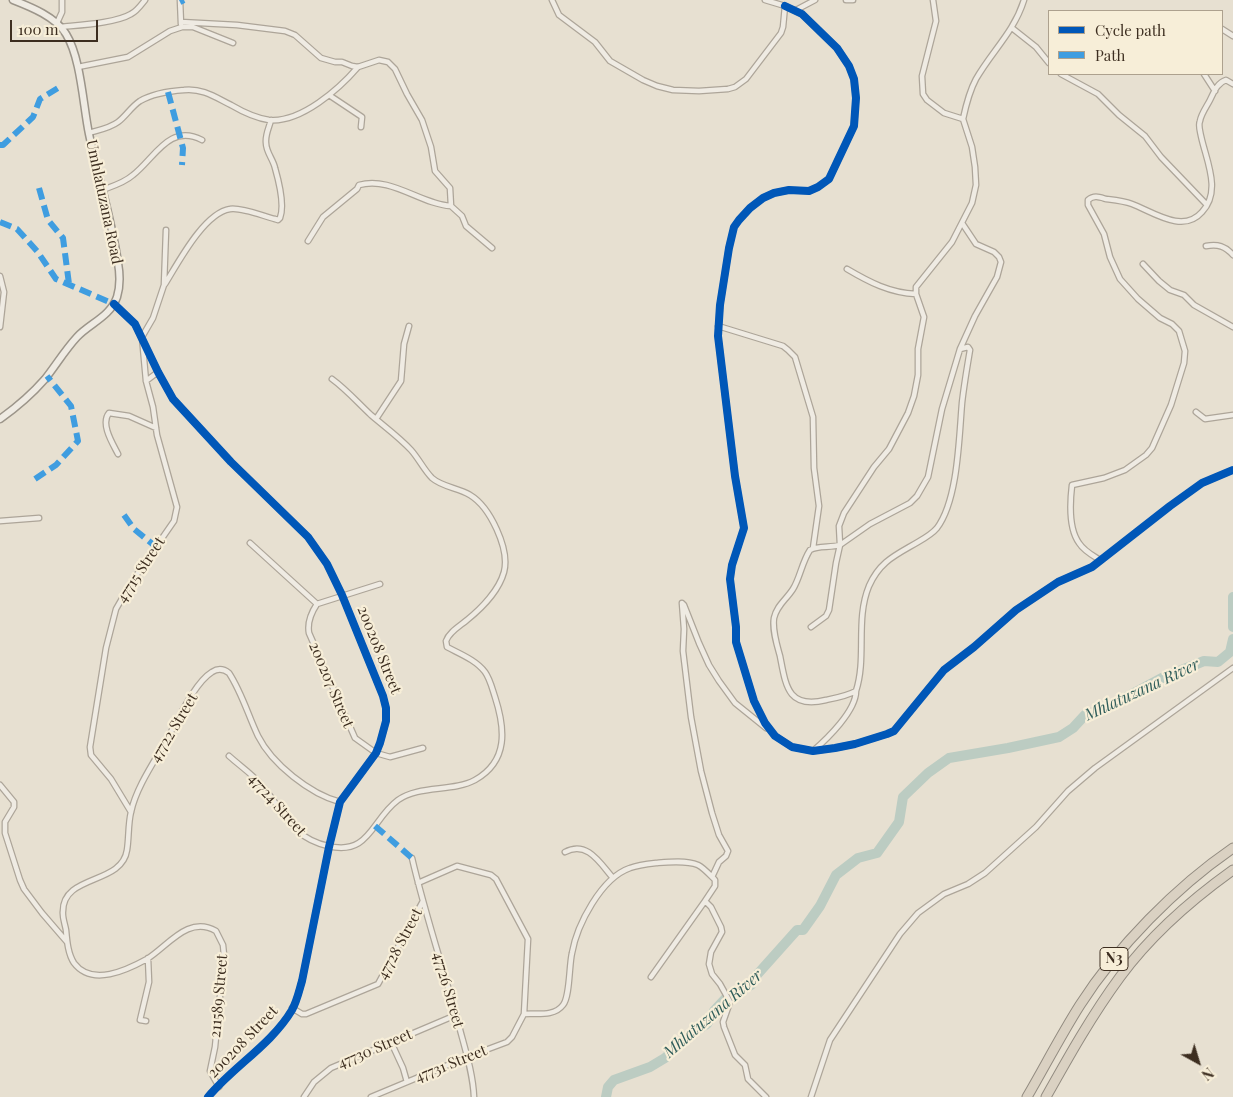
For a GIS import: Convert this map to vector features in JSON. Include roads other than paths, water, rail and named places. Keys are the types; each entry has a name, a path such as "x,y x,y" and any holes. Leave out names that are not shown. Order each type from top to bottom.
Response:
{"highway":[{"name":"N3","path":"1027,1097 1081,1004 1109,966 1148,921 1181,888 1233,848"},
{"name":"N3","path":"1046,1097 1095,1013 1121,976 1157,934 1190,903 1233,870"}],"street":[{"path":"13,0 24,4 59,25 93,24 126,16 135,12 145,0"},
{"path":"59,25 62,0"},
{"path":"180,0 181,24"},
{"path":"552,0 559,15 595,42 610,61 657,86 673,90 699,91 728,89 735,87 746,79 780,33 783,27 785,6"},
{"path":"765,0 796,10 833,44 849,66 854,79 856,93 854,126 832,174 824,183 809,191 789,190 774,193 763,198 750,208 734,227 720,305 718,336 735,476 744,528 732,565 730,580 736,642 754,701 769,731"},
{"path":"796,10 815,0"},
{"path":"846,0 853,0"},
{"path":"934,0 936,21 922,76 923,94 944,113 963,119"},
{"path":"811,627 826,616 829,610 840,545 839,526 844,513 891,445 908,413 914,396 918,375 918,349 924,317 916,294 916,287 952,242 972,202 976,184 972,147 963,119 970,92 977,78 1012,28 1024,0"},
{"path":"181,24 233,43"},
{"path":"78,67 128,57 181,24 237,25 285,31 295,36 321,58 352,66 379,60 388,62 396,69 407,94 422,120 431,147 435,170 450,188 451,206"},
{"name":"Umhlatuzana Road","path":"59,25 69,39 78,67 89,133 118,264 119,286 114,304"},
{"path":"1012,28 1036,47 1048,62"},
{"path":"89,133 113,125 142,100 185,89 208,92 253,116 271,120 292,118 329,95 347,80 358,66"},
{"path":"1063,75 1098,94 1119,115 1145,136 1161,157 1207,205"},
{"path":"1205,75 1215,91"},
{"path":"1100,560 1077,542 1070,514 1072,485 1104,478 1125,470 1136,463 1152,448 1181,376 1185,351 1179,331 1138,299 1120,279 1110,257 1104,234 1088,205 1088,200 1094,196 1130,204 1167,220 1179,222 1195,218 1204,211 1212,188 1200,121 1215,91 1222,82 1226,80 1233,84"},
{"path":"329,95 362,117 361,127"},
{"path":"142,337 153,318 164,285 196,235 208,223 224,211 235,209 275,220 282,216 275,167 266,146 266,136 271,120"},
{"path":"102,190 133,176 164,144 184,135 195,136 202,140"},
{"path":"308,241 323,218 357,189 359,185 366,183 383,184 402,190 422,200 451,206 462,216 466,226 492,248"},
{"path":"813,548 829,548 840,545 870,524 910,503 924,487 928,478 942,409 960,349 975,316 997,277 1001,262 994,252 976,244 962,223"},
{"path":"164,285 166,230"},
{"path":"1206,246 1217,244 1227,248 1233,255"},
{"path":"1144,264 1170,290 1184,295 1194,305 1233,327"},
{"path":"847,269 868,282 897,292 916,294"},
{"path":"0,276 4,292 0,327"},
{"path":"0,419 28,397 78,336 102,318 114,304"},
{"name":"200208 Street","path":"114,304 135,324 173,399 230,462 314,544 327,564 342,595 386,708 384,731 376,753 340,802 302,981 292,1008 283,1023 271,1037 208,1097"},
{"path":"376,419 401,381 404,344 409,326"},
{"path":"718,326 783,346 795,358 814,425 814,468 819,506 813,548 806,557 793,589 780,603 774,617 775,633 785,679 791,693 806,703 831,699 856,691"},
{"name":"47715 Street","path":"131,812 111,779 91,754 90,747 106,648 116,609 174,521 177,511 161,454 153,407 146,381 142,337"},
{"path":"813,751 828,738 854,702 862,663 863,609 878,569 887,560 923,540 936,530 950,500 970,350 968,347 960,349"},
{"path":"146,381 158,372"},
{"path":"329,847 344,848 358,845 391,806 405,796 467,784 490,767 502,744 503,736 500,714 489,678 479,665 447,647 446,641 492,594 501,580 506,562 504,546 491,519 477,500 470,494 435,480 407,446 332,379"},
{"path":"1196,412 1205,419 1233,415"},
{"path":"118,454 105,421 109,413 130,416 156,428"},
{"path":"650,977 715,886 714,874 720,859 726,856 728,851 719,835 701,771 691,717 683,651 682,604 709,665 731,699 769,731 792,747 813,751 855,744 894,730 944,670 974,648 1034,597 1058,582 1092,566 1187,493 1214,477 1233,470"},
{"path":"0,521 39,518"},
{"path":"250,543 317,604 380,584"},
{"name":"200207 Street","path":"317,604 310,617 309,633 353,735 358,741 376,753"},
{"path":"811,1097 830,1040 900,934 918,913 944,894 968,884 985,873 1036,827 1068,791 1095,768 1233,668"},
{"name":"47722 Street","path":"68,945 62,911 68,896 79,886 112,872 119,866 127,851 131,812 150,766 192,696 211,672 223,669 234,680 259,737 271,754 312,790 340,802"},
{"path":"376,753 390,757 424,748"},
{"name":"47724 Street","path":"229,756 263,786 278,810 298,831 308,839 329,847"},
{"path":"0,784 14,802 14,807 5,822 5,832 20,880 24,889 68,945"},
{"path":"565,852 572,848 586,850 613,878"},
{"name":"47726 Street","path":"412,858 467,1057 474,1097"},
{"path":"418,883 453,867 465,867 494,877 527,936 529,944 524,1014 555,1012 564,1005 572,954 580,927 599,894 613,878 629,868 666,862 697,864 714,874"},
{"name":"47728 Street","path":"292,1008 302,1014 306,1014 378,984 423,900"},
{"path":"705,901 709,904 721,927 721,934 711,952 710,964 712,974 730,1002 723,1022 724,1027 735,1055 745,1065 748,1079 766,1097"},
{"name":"211589 Street","path":"68,945 71,957 76,965 94,975 127,969 148,958 173,938 188,929 203,926 216,930 223,945 224,955 215,1047 210,1070 219,1087"},
{"path":"146,1021 140,1020 149,982 148,958"},
{"name":"47731 Street","path":"371,1097 503,1044 512,1037 524,1014"},
{"name":"47730 Street","path":"304,1097 314,1082 331,1068 456,1015"},
{"path":"391,1042 407,1082"}],"waterway":[{"name":"Mhlatuzana River","path":"1233,597 1233,627"},
{"name":"Mhlatuzana River","path":"606,1097 608,1087 614,1080 650,1067 665,1058 685,1037 707,1024 714,1011 727,997 751,985 755,977 797,930 803,930 820,906 836,875 858,858 877,853 899,822 903,797 928,773 949,758 1059,737 1073,728 1085,715 1108,707 1162,678 1204,661 1218,662 1230,652 1233,639"}]}
